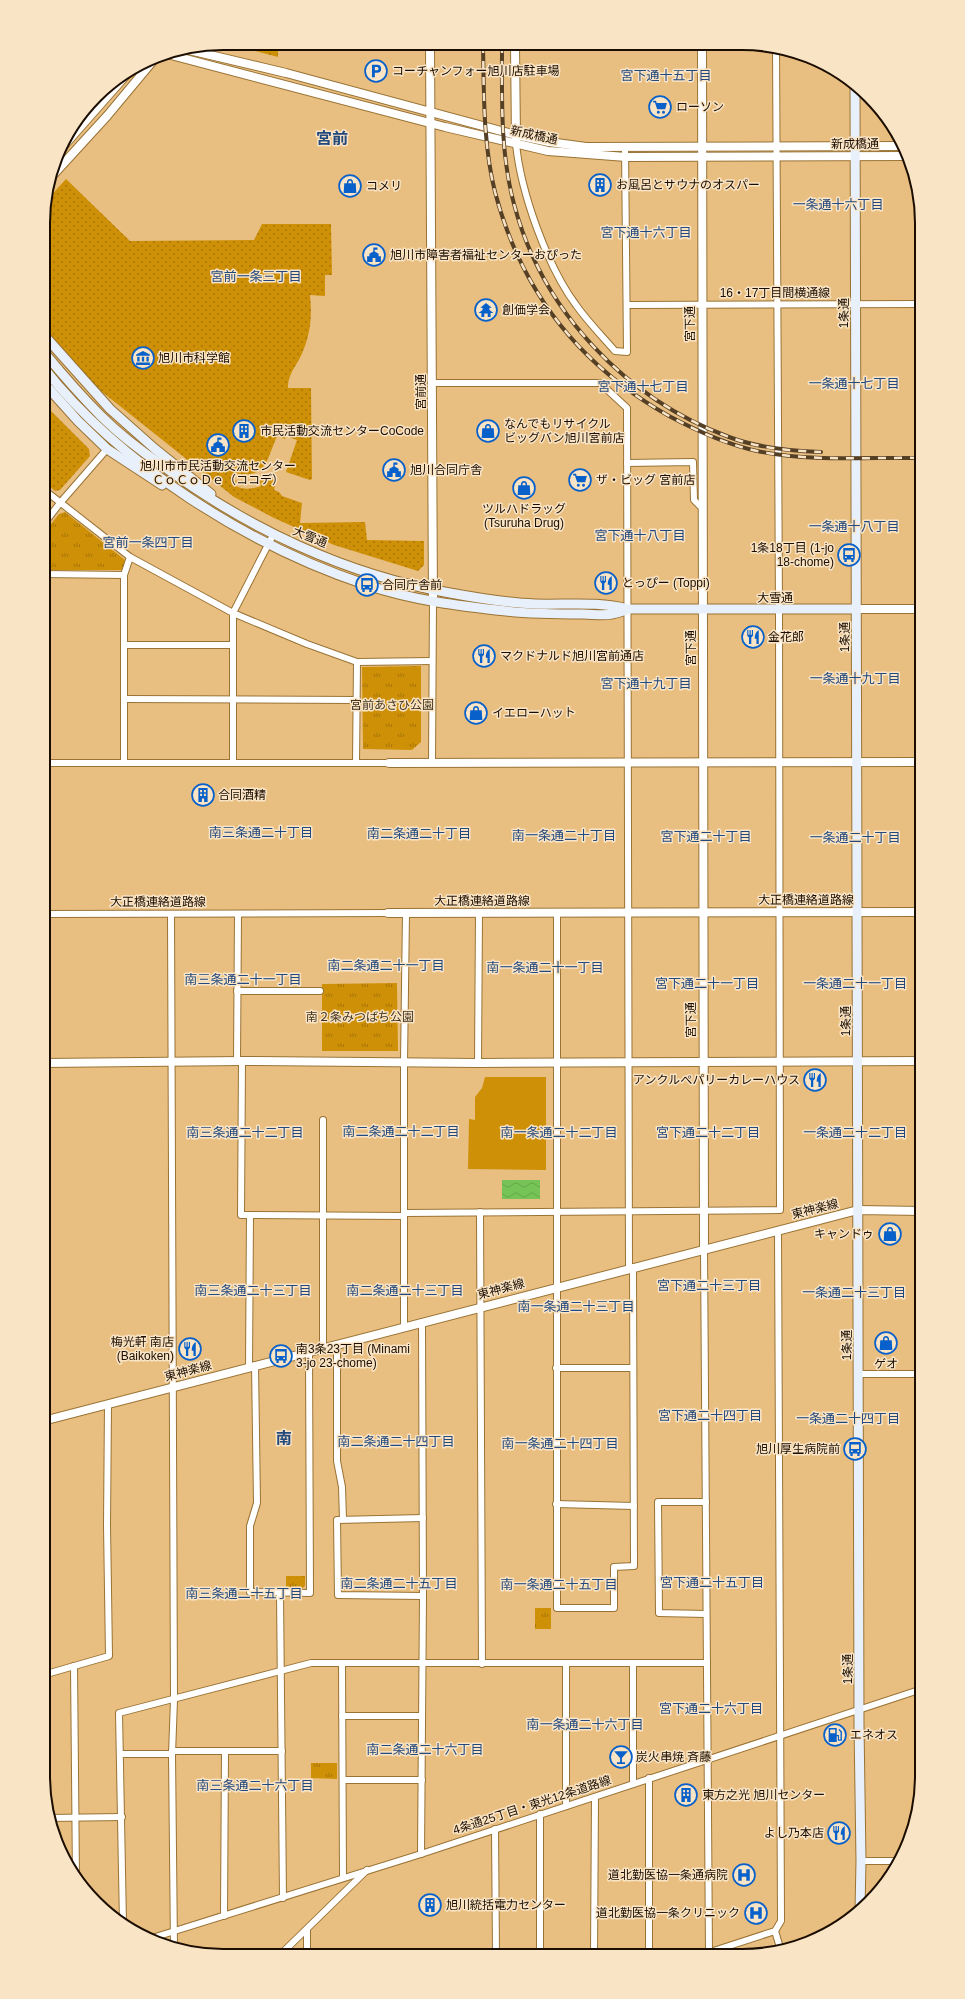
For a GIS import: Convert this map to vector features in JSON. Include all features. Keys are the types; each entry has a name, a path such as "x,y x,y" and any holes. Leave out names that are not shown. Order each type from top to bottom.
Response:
{"main road":[{"name":"1条通","path":"855,92 858,1210 862,1860 860,1902"},
{"path":"50,342 110,409 155,449 212,494 269,532"},
{"name":"大雪通","path":"50,360 64,377 102,417 146,454 194,489 269,532 352,566 433,590 533,604 611,604 628,609 856,609"},
{"name":"大雪通","path":"50,376 86,414 127,452 171,484 233,525 268,544 367,585 433,602 530,614 611,615 628,609"},
{"path":"50,390 78,421 107,449 187,500 233,525"}],"street":[{"name":"宮前通","path":"430,50 433,383 432,763"},
{"path":"515,50 516,140 525,188 532,215 557,276 576,305 616,351 627,352 625,147"},
{"name":"宮下通","path":"702,50 704,1250"},
{"name":"新成橋通","path":"196,52 286,73 430,112 548,151 626,157 702,157 776,156 897,147"},
{"path":"238,914 237,991 240,1061 241,1215 558,1211 704,1212 780,1210 776,53"},
{"name":"新成橋通","path":"176,56 431,123 516,140 550,142 586,147 776,147 855,151 901,155"},
{"path":"58,169 107,116 146,68"},
{"path":"76,132 111,92"},
{"name":"16・17丁目間横通線","path":"627,305 915,304"},
{"path":"433,383 600,383 627,408 628,913 630,1063 628,1211 634,1368 634,1566 614,1567 614,1608 557,1608 555,1287 558,1211 557,913"},
{"path":"50,516 60,502 107,449"},
{"path":"627,463 693,462 694,500 702,508"},
{"path":"50,494 130,556 233,613 306,644 357,662 432,662"},
{"path":"233,763 233,613 268,544 269,532"},
{"path":"124,763 124,575 130,556"},
{"path":"50,574 124,575"},
{"name":"大雪通","path":"856,609 915,609"},
{"path":"124,645 233,645"},
{"path":"356,763 357,662"},
{"path":"124,699 357,700"},
{"path":"50,763 703,764 915,762"},
{"name":"大正橋連絡道路線","path":"50,914 915,912"},
{"path":"404,1327 404,1062 406,913"},
{"path":"478,1063 479,913"},
{"path":"171,914 174,1700 172,1753 174,1942"},
{"path":"237,991 320,991"},
{"path":"50,1063 240,1061 630,1063 915,1061"},
{"path":"322,1120 323,1348"},
{"name":"東神楽線","path":"50,1418 858,1210 915,1211"},
{"path":"480,1212 482,1664"},
{"path":"250,1215 252,1366 257,1503 250,1526 250,1592 310,1593 309,1352"},
{"path":"723,1949 775,1931 781,1921 778,1231"},
{"path":"704,1250 709,1949"},
{"path":"421,1854 423,1596 422,1322"},
{"path":"337,1344 337,1461 342,1487 343,1519"},
{"path":"556,1368 634,1368"},
{"path":"859,1374 915,1374"},
{"path":"50,1673 109,1656 107,1525 108,1404"},
{"path":"706,1502 658,1502 659,1613 706,1614"},
{"path":"556,1504 634,1506"},
{"path":"423,1518 337,1520 338,1595 423,1596"},
{"path":"280,1593 283,1898"},
{"path":"123,1917 119,1713 174,1700 311,1663 707,1663"},
{"path":"566,1663 566,1806"},
{"path":"342,1664 343,1877"},
{"path":"633,1664 633,1784"},
{"path":"74,1666 74,1818 76,1866"},
{"name":"4条通25丁目・東光12条道路線","path":"158,1936 283,1898 368,1869 421,1854 915,1691"},
{"path":"342,1716 422,1716"},
{"path":"224,1751 224,1916"},
{"path":"120,1754 282,1751"},
{"path":"649,1778 649,1949"},
{"path":"343,1780 422,1780"},
{"path":"594,1949 595,1797"},
{"path":"540,1814 540,1949"},
{"path":"55,1818 122,1817"},
{"path":"495,1829 496,1949"},
{"path":"862,1860 893,1861"},
{"path":"286,1949 368,1869"},
{"path":"307,1930 307,1949"},
{"path":"775,1931 779,1945"}],"green space":[{"path":"252,50 278,50 278,57"},
{"path":"66,179 130,241 254,240 262,224 331,224 332,275 325,275 325,296 310,295 311,316 308,337 301,356 288,382 288,388 311,388 312,479 310,480 286,472 297,440 286,436 285,439 277,436 267,461 259,471 244,474 233,473 232,480 238,481 236,486 248,489 261,486 259,480 265,476 276,481 274,490 279,492 282,496 302,503 300,523 365,522 367,540 424,541 424,565 418,571 334,545 274,518 234,497 96,387 50,334 50,212 52,194"},
{"path":"50,410 89,449 90,456 60,490 55,491 50,487"},
{"path":"65,512 125,560 122,570 50,570 50,525 59,514"},
{"name":"宮前あさひ公園","path":"421,666 421,742 412,750 363,749 362,667"},
{"name":"南２条みつばち公園","path":"397,983 398,1051 322,1051 322,984"},
{"path":"485,1077 546,1077 546,1170 468,1169 469,1119 475,1120 475,1097 482,1088"},
{"path":"286,1576 305,1576 305,1586 300,1590 286,1589"},
{"path":"535,1608 551,1608 551,1629 535,1629"},
{"path":"311,1763 337,1763 337,1779 311,1778"}],"water":[{"path":"502,1180 540,1180 540,1199 502,1199"}],"railway":[{"path":"483,50 484,100 488,156 495,192 506,228 521,262 538,293 558,322 582,349 608,374 637,396 669,416 701,432 734,445 757,451 798,457 915,458"},
{"path":"502,50 504,145 509,184 527,243 545,280 567,315 593,346 623,375 656,400 691,420 729,437 751,444 786,450 821,452"}],"place":[{"name":"コーチャンフォー旭川店駐車場","path":"376,71"},
{"name":"ローソン","path":"660,107"},
{"name":"お風呂とサウナのオスパー","path":"600,185"},
{"name":"コメリ","path":"350,186"},
{"name":"旭川市障害者福祉センターおぴった","path":"374,255"},
{"name":"創価学会","path":"486,310"},
{"name":"旭川市科学館","path":"143,358"},
{"name":"市民活動交流センターCoCode","path":"244,431"},
{"name":"なんでもリサイクル ビッグバン旭川宮前店","path":"488,431"},
{"name":"旭川市市民活動交流センター ＣｏＣｏＤｅ（ココデ）","path":"218,445"},
{"name":"旭川合同庁舎","path":"394,470"},
{"name":"ザ・ビッグ 宮前店","path":"580,480"},
{"name":"ツルハドラッグ (Tsuruha Drug)","path":"524,488"},
{"name":"1条18丁目 (1-jo 18-chome)","path":"849,555"},
{"name":"とっぴー (Toppi)","path":"606,583"},
{"name":"合同庁舎前","path":"367,585"},
{"name":"金花郎","path":"753,637"},
{"name":"マクドナルド旭川宮前通店","path":"484,656"},
{"name":"イエローハット","path":"476,713"},
{"name":"合同酒精","path":"203,795"},
{"name":"アンクルぺパリーカレーハウス","path":"815,1080"},
{"name":"キャンドゥ","path":"890,1234"},
{"name":"ゲオ","path":"886,1343"},
{"name":"梅光軒 南店 (Baikoken)","path":"190,1349"},
{"name":"南3条23丁目 (Minami 3-jo 23-chome)","path":"281,1356"},
{"name":"旭川厚生病院前","path":"855,1449"},
{"name":"エネオス","path":"835,1735"},
{"name":"炭火串焼 斉藤","path":"621,1757"},
{"name":"東方之光 旭川センター","path":"686,1795"},
{"name":"よし乃本店","path":"839,1833"},
{"name":"道北勤医協一条通病院","path":"744,1875"},
{"name":"旭川統括電力センター","path":"430,1905"},
{"name":"道北勤医協一条クリニック","path":"756,1913"}],"district":[{"name":"宮下通十五丁目","path":"666,75"},
{"name":"宮前","path":"332,138"},
{"name":"一条通十六丁目","path":"838,204"},
{"name":"宮下通十六丁目","path":"646,232"},
{"name":"宮前一条三丁目","path":"256,276"},
{"name":"一条通十七丁目","path":"854,383"},
{"name":"宮下通十七丁目","path":"643,386"},
{"name":"一条通十八丁目","path":"854,526"},
{"name":"宮下通十八丁目","path":"640,535"},
{"name":"宮前一条四丁目","path":"148,542"},
{"name":"一条通十九丁目","path":"855,678"},
{"name":"宮下通十九丁目","path":"646,683"},
{"name":"南三条通二十丁目","path":"261,832"},
{"name":"南二条通二十丁目","path":"419,833"},
{"name":"南一条通二十丁目","path":"564,835"},
{"name":"宮下通二十丁目","path":"706,836"},
{"name":"一条通二十丁目","path":"855,837"},
{"name":"南二条通二十一丁目","path":"386,965"},
{"name":"南一条通二十一丁目","path":"545,967"},
{"name":"南三条通二十一丁目","path":"243,979"},
{"name":"宮下通二十一丁目","path":"707,983"},
{"name":"一条通二十一丁目","path":"855,983"},
{"name":"南二条通二十二丁目","path":"401,1131"},
{"name":"南三条通二十二丁目","path":"245,1132"},
{"name":"南一条通二十二丁目","path":"559,1132"},
{"name":"宮下通二十二丁目","path":"708,1132"},
{"name":"一条通二十二丁目","path":"855,1132"},
{"name":"宮下通二十三丁目","path":"709,1285"},
{"name":"南三条通二十三丁目","path":"253,1290"},
{"name":"南二条通二十三丁目","path":"405,1290"},
{"name":"一条通二十三丁目","path":"854,1292"},
{"name":"南一条通二十三丁目","path":"576,1306"},
{"name":"宮下通二十四丁目","path":"710,1415"},
{"name":"一条通二十四丁目","path":"848,1418"},
{"name":"南","path":"284,1438"},
{"name":"南二条通二十四丁目","path":"396,1441"},
{"name":"南一条通二十四丁目","path":"560,1443"},
{"name":"宮下通二十五丁目","path":"712,1582"},
{"name":"南二条通二十五丁目","path":"399,1583"},
{"name":"南一条通二十五丁目","path":"559,1584"},
{"name":"南三条通二十五丁目","path":"244,1593"},
{"name":"宮下通二十六丁目","path":"711,1708"},
{"name":"南一条通二十六丁目","path":"585,1724"},
{"name":"南二条通二十六丁目","path":"425,1749"},
{"name":"南三条通二十六丁目","path":"255,1785"}]}
